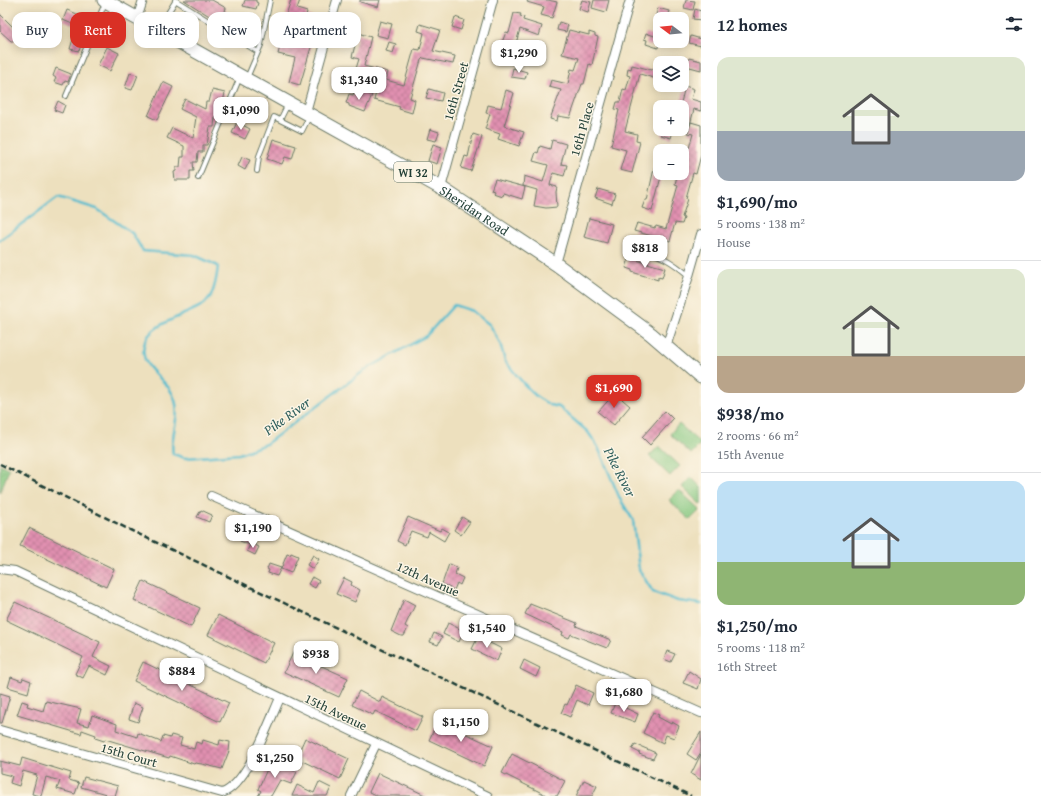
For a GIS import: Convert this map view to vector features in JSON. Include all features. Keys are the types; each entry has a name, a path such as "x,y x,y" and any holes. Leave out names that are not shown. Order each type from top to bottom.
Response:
{"main road":[{"name":"Sheridan Road","path":"105,0 134,17"},
{"name":"Sheridan Road","path":"191,48 441,188 556,264 666,346 701,377"}],"street":[{"path":"139,12 143,0"},
{"path":"308,113 337,0"},
{"name":"16th Street","path":"441,188 493,0"},
{"name":"16th Place","path":"556,264 630,0"},
{"path":"666,346 690,276 701,234"},
{"name":"12th Avenue","path":"211,496 701,713"},
{"name":"15th Avenue","path":"0,569 15,571 376,744 471,792 488,796"},
{"name":"15th Court","path":"0,730 222,793 229,791 244,773 280,698"},
{"path":"351,796 376,744"}],"lane":[{"path":"66,96 105,0"},
{"path":"168,12 175,0 258,52"},
{"path":"198,178 244,77 258,52 264,34 270,0"},
{"path":"280,120 289,102"},
{"path":"257,171 260,156 274,117 302,131 308,113"},
{"path":"637,248 656,253 675,264 690,276"}],"green space":[{"path":"679,424 701,444 691,454 670,434"},
{"path":"659,446 680,466 670,476 649,456"},
{"path":"0,464 9,469 0,493"},
{"path":"691,477 701,487 701,505 682,487"},
{"path":"679,490 700,510 690,520 669,500"}],"building":[{"path":"184,0 212,0 226,8 225,11 227,12 207,12 207,15"},
{"path":"245,0 256,0 258,3 256,9 243,6"},
{"path":"291,0 300,0 297,9 307,12 287,12"},
{"path":"360,0 380,0 378,7 360,2"},
{"path":"528,0 548,0 557,2 552,18 541,15 544,7 527,2"},
{"path":"582,0 591,2 588,12 579,9"},
{"path":"594,0 609,0 606,12 592,8"},
{"path":"686,0 695,1 693,10 684,8"},
{"path":"658,8 669,11 669,12 657,12"},
{"path":"695,9 701,11 701,20 693,19"},
{"path":"67,10 72,12 70,12 70,23 63,20"},
{"path":"514,13 521,14 520,16 524,17 523,20 542,26 539,36 520,29 515,47 512,46 508,59 497,55 506,32 509,33"},
{"path":"0,14 12,26 12,41 0,31"},
{"path":"455,17 464,20 461,30 452,27"},
{"path":"380,21 392,24 388,38 376,35"},
{"path":"559,22 568,25 566,32 557,30"},
{"path":"420,24 440,30 433,51 455,56 453,64 423,58 421,60 410,98 415,100 412,113 399,109 400,107 374,100 380,78 355,72 359,59 352,57 354,48 361,48 361,34 371,37 364,66 388,72 386,80 404,85 414,49 420,50 424,33 418,31"},
{"path":"569,30 589,35 589,32 598,37 592,65 589,64 584,84 582,84 570,118 558,116 557,121 550,119 561,90 549,87 551,80 568,84 571,69 575,70 579,58 562,54"},
{"path":"646,33 653,36 653,46 646,44 647,40 644,39"},
{"path":"691,36 701,39 701,46 689,43"},
{"path":"389,42 396,44 393,53 386,51"},
{"path":"70,48 80,48 79,51"},
{"path":"106,48 119,53 110,71 98,65"},
{"path":"280,48 311,48 300,85 289,82 295,58 278,54"},
{"path":"689,58 701,61 701,70 689,67"},
{"path":"632,65 652,70 653,68 653,78 640,74 625,131 637,134 636,141 640,142 632,173 620,170 626,150 611,146 619,110 615,109 617,102 620,102 623,89 626,90 630,76 627,75 628,68 631,69"},
{"path":"56,68 71,74 68,82 65,81 63,85 54,82 56,78 53,76"},
{"path":"513,68 527,72 525,79 511,77"},
{"path":"130,73 138,75 132,90 125,88"},
{"path":"163,82 173,87 157,120 148,116"},
{"path":"689,87 694,89 691,99 701,102 701,111 694,109 690,125 689,100 682,100 684,92 689,92"},
{"path":"429,89 443,93 441,101 426,98"},
{"path":"212,90 225,93 220,116 219,118 215,117 214,127 210,127 207,145 203,145 203,152 198,152 197,162 193,162 194,171 190,171 190,180 175,180 174,172 176,171 176,167 180,167 181,157 184,157 184,146 167,138 172,128 193,138 196,117 180,109 185,99 205,109 206,102 209,102"},
{"path":"355,90 372,95 365,112 349,106 349,104 346,103 349,94 353,95"},
{"path":"506,90 514,93 504,126 524,132 519,146 498,139 500,134 485,129 490,114 486,113 488,105 501,108"},
{"path":"58,101 65,105 62,113 54,110"},
{"path":"237,122 250,129 245,139 232,133"},
{"path":"691,122 701,125 701,155 696,174 693,173 686,198 688,199 682,217 684,218 682,224 675,223 670,241 634,231 637,223 655,228 656,226 666,229 678,185 675,184 676,180 689,180 689,148 693,134 689,133"},
{"path":"430,129 439,132 436,141 427,139"},
{"path":"473,134 482,137 471,171 461,168 465,156 468,157"},
{"path":"273,139 296,146 292,159 285,157 282,164 267,159"},
{"path":"552,140 566,144 561,164 567,165 564,176 553,173 550,185 557,187 557,207 546,208 534,206 537,190 523,186 524,176 543,182 548,165 533,161 540,146 550,149"},
{"path":"433,144 442,147 437,164 428,161"},
{"path":"242,157 250,160 245,170 238,166"},
{"path":"653,173 653,180 660,180 652,211 642,208 645,200 647,200"},
{"path":"495,179 525,187 522,199 503,193 502,196 493,193 494,191 491,190"},
{"path":"598,189 615,194 612,204 595,198"},
{"path":"589,218 612,224 607,243 584,237"},
{"path":"629,258 665,268 662,278 658,277 658,280 632,272 632,270 626,268"},
{"path":"615,393 630,406 614,425 598,412"},
{"path":"665,411 673,419 650,445 642,437"},
{"path":"201,510 212,515 209,522 197,517"},
{"path":"408,517 440,531 442,528 449,532 444,541 429,532 427,537 411,531 405,545 397,541"},
{"path":"462,517 470,522 461,535 454,530"},
{"path":"29,528 114,569 106,587 20,546"},
{"path":"246,528 255,533 250,545 240,541"},
{"path":"251,543 259,547 255,555 247,551"},
{"path":"291,553 298,556 291,573 281,569 287,554 290,555"},
{"path":"313,555 319,559 313,569 307,565"},
{"path":"269,564 281,568 277,576 268,573 269,570 267,569"},
{"path":"449,564 457,568 455,574 463,578 460,585 457,583 454,590 442,584"},
{"path":"312,577 319,581 315,588 308,584"},
{"path":"344,578 352,582 351,585 360,590 355,602 336,594"},
{"path":"143,581 200,608 191,627 134,600"},
{"path":"404,599 415,605 405,626 408,628 404,636 401,636 391,631"},
{"path":"15,602 100,642 93,657 111,666 107,675 89,666 83,678 75,674 83,657 6,620"},
{"path":"530,604 577,623 576,626 611,640 607,648 571,634 569,638 562,635 563,632 525,614"},
{"path":"218,615 274,643 264,663 208,635"},
{"path":"448,623 464,631 459,642 443,634"},
{"path":"434,633 442,637 438,645 430,642"},
{"path":"478,637 502,649 497,661 472,649"},
{"path":"667,651 675,654 671,662 664,659"},
{"path":"293,653 348,678 339,697 284,672"},
{"path":"524,660 540,668 536,677 520,669"},
{"path":"143,662 229,703 220,722 134,681"},
{"path":"689,671 701,679 698,689 683,683"},
{"path":"11,677 22,681 23,678 31,681 28,693 8,687"},
{"path":"576,685 593,693 588,705 577,700 570,717 561,713 565,704 567,705"},
{"path":"359,691 380,702 382,697 423,717 416,731 375,711 373,715 352,705"},
{"path":"0,693 10,696 2,723 0,723"},
{"path":"22,701 28,703 27,706 43,711 46,701 81,709 77,723 89,726 92,715 117,724 116,730 137,737 138,733 161,742 163,736 170,738 171,735 182,738 180,745 194,749 196,742 202,744 203,740 219,745 220,740 230,742 229,751 222,769 202,764 194,764 170,756 169,758 105,739 104,741 95,738 96,735 82,730 81,734 17,715"},
{"path":"134,703 143,707 138,722 129,719"},
{"path":"615,703 638,714 635,722 611,713"},
{"path":"653,712 659,715 658,717 671,724 672,722 679,726 674,738 666,735 663,743 643,733"},
{"path":"438,721 493,746 484,766 429,740"},
{"path":"701,732 701,752 696,760 687,754"},
{"path":"305,738 349,759 340,779 296,758"},
{"path":"635,744 656,753 653,759 639,754 640,753 632,749"},
{"path":"512,754 565,781 557,796 548,796 502,773"},
{"path":"701,754 701,780 691,774"},
{"path":"22,758 71,773 69,780 79,783 75,794 57,789 60,781 46,777 41,796 32,794 37,775 23,771 19,786 10,783 12,776 0,773 0,761 20,766"},
{"path":"275,762 297,772 291,784 280,780 271,796 258,796 261,791 258,789 269,765 273,767"},
{"path":"378,773 427,796 377,796 369,792"},
{"path":"84,777 118,786 115,796 106,796 106,794 81,787"},
{"path":"584,780 597,786 592,796 576,796"},
{"path":"319,782 331,788 327,796 292,796 297,785 314,793"}],"waterway":[{"name":"Pike River","path":"0,240 58,197 97,209 132,233 143,251 194,255 218,266 216,281 211,296 197,308 165,323 156,329 148,336 144,345 146,361 150,368 172,392 175,400 177,414 172,441 173,454 185,458 239,454 266,444 365,370 426,336 454,305 472,311 490,325 500,343 505,361 523,383 537,397 550,405 559,407 588,432 598,447 620,499 633,520 639,570 653,592 678,601 701,604"}],"railway":[{"path":"0,464 130,530 691,796"}]}
